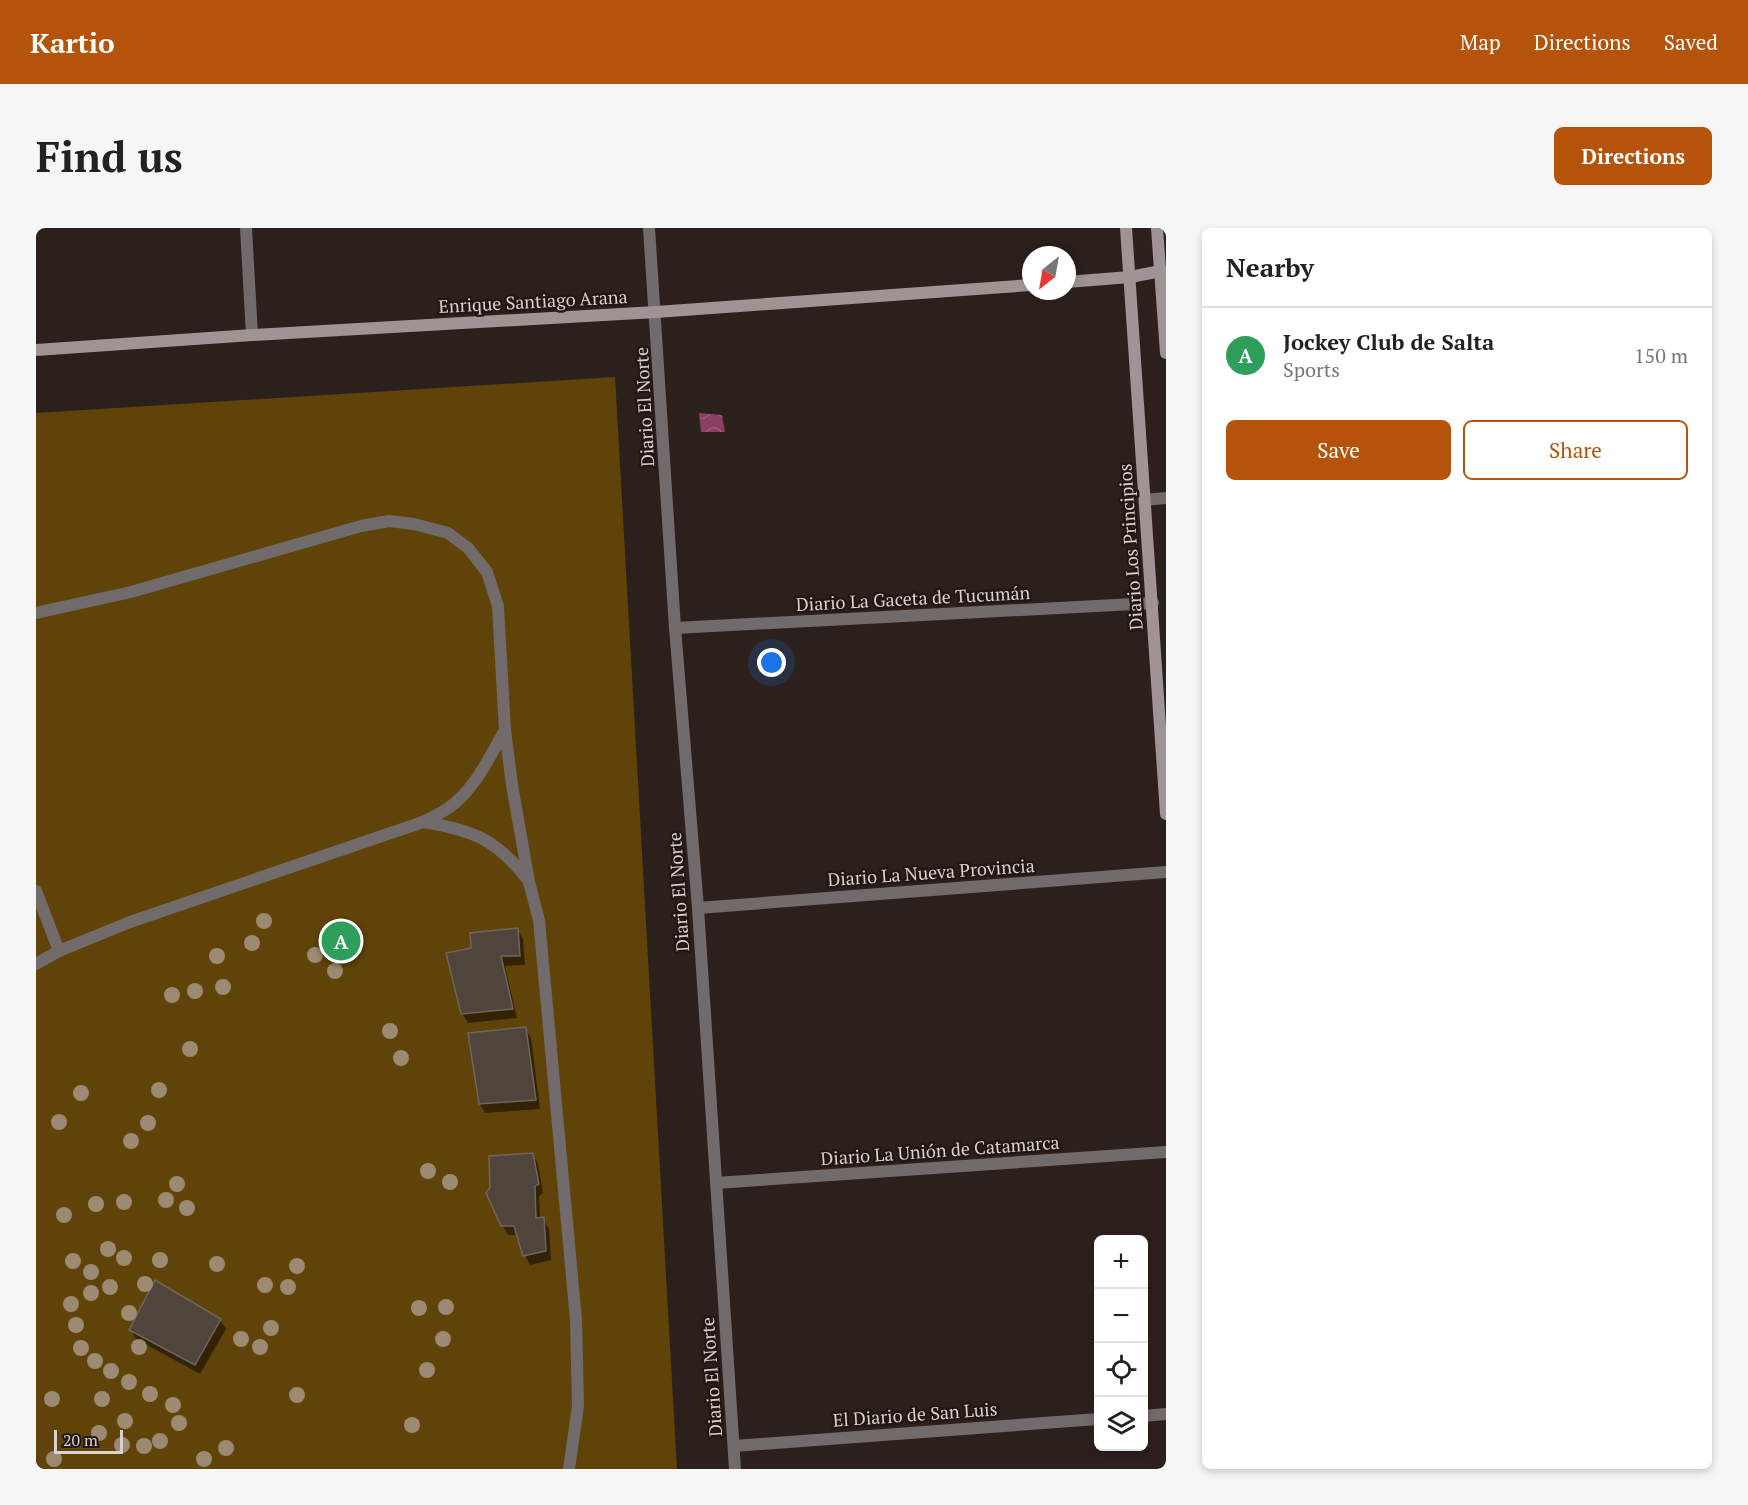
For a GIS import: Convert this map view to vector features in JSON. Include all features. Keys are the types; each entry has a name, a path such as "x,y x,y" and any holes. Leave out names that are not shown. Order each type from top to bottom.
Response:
{"street":[{"path":"246,228 252,335"},
{"name":"Diario El Norte","path":"649,228 675,628 698,908 735,1469"},
{"name":"Diario Los Principios","path":"1126,228 1163,713 1166,814"},
{"path":"1157,228 1163,270 1166,353"},
{"path":"1076,281 1130,277 1163,270"},
{"name":"Enrique Santiago Arana","path":"36,350 656,312 1022,286"},
{"path":"1145,500 1166,498"},
{"path":"36,613 130,592 361,526 389,521 414,524 448,533 468,548 487,572 498,606 505,730 512,785 529,882 539,920 576,1320 578,1406 569,1469"},
{"name":"Diario La Gaceta de Tucumán","path":"675,628 1153,603"},
{"path":"36,964 59,951 130,922 423,822 448,808 466,792 479,775 505,730"},
{"path":"423,822 452,827 489,842 512,860 529,882"},
{"name":"Diario La Nueva Provincia","path":"698,908 1166,872"},
{"path":"36,891 59,951"},
{"name":"Diario La Unión de Catamarca","path":"716,1183 1166,1152"},
{"path":"1148,1416 1166,1414"},
{"name":"El Diario de San Luis","path":"734,1446 1094,1419"}],"shaded area":[{"path":"615,377 677,1469 36,1469 36,413"}],"water":[{"path":"699,413 722,415 725,432 701,432"}],"building":[{"path":"518,928 520,956 501,956 513,1009 461,1014 446,953 471,948 470,933"},
{"path":"526,1027 536,1100 479,1104 468,1033"},
{"path":"533,1153 539,1184 535,1186 536,1218 544,1217 546,1251 523,1256 514,1226 501,1226 486,1193 490,1187 489,1156"},
{"path":"155,1280 221,1319 195,1365 129,1330"}],"place":[{"name":"Jockey Club de Salta","path":"341,941"}]}
